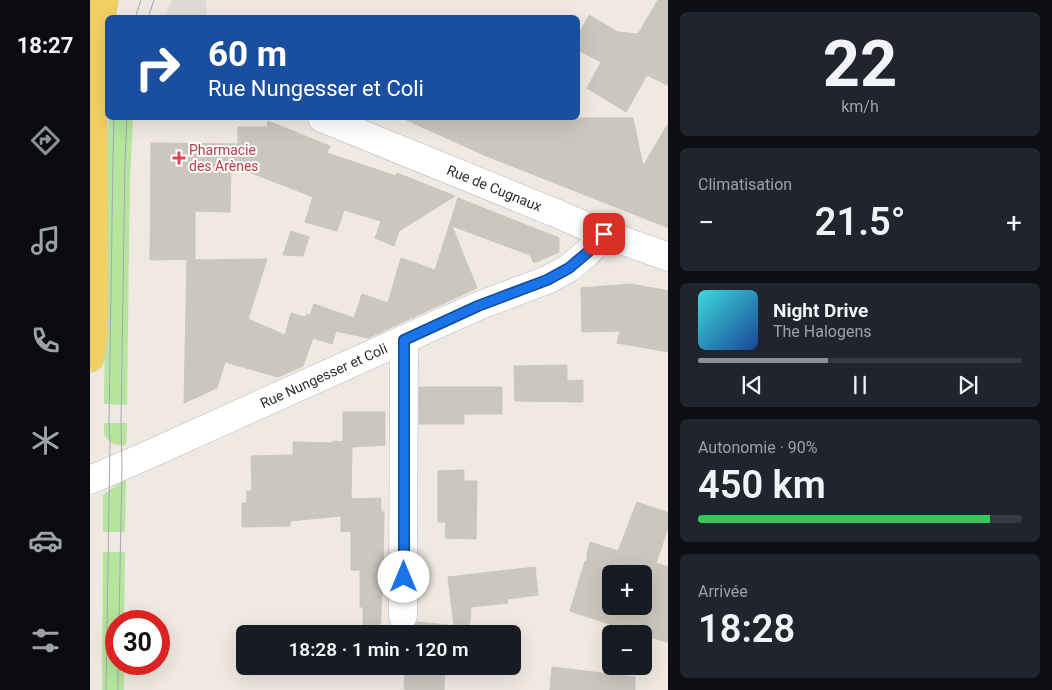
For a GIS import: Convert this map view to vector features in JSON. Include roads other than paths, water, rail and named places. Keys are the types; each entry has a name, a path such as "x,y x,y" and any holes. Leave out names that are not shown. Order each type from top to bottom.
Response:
{"main road":[{"path":"90,358 94,332 94,69 102,12"}],"street":[{"name":"Rue de Cugnaux","path":"327,120 604,234 668,257"},
{"name":"Rue Nungesser et Coli","path":"90,480 478,306 547,280 569,268 588,252 604,234"},
{"path":"403,616 404,340"}],"tram line":[{"path":"136,15 141,0"},
{"path":"149,15 154,0"},
{"path":"106,690 114,120"},
{"path":"119,610 127,120"},
{"path":"118,675 118,690"}],"place":[{"name":"Pharmacie des Arènes","path":"179,158"}]}
